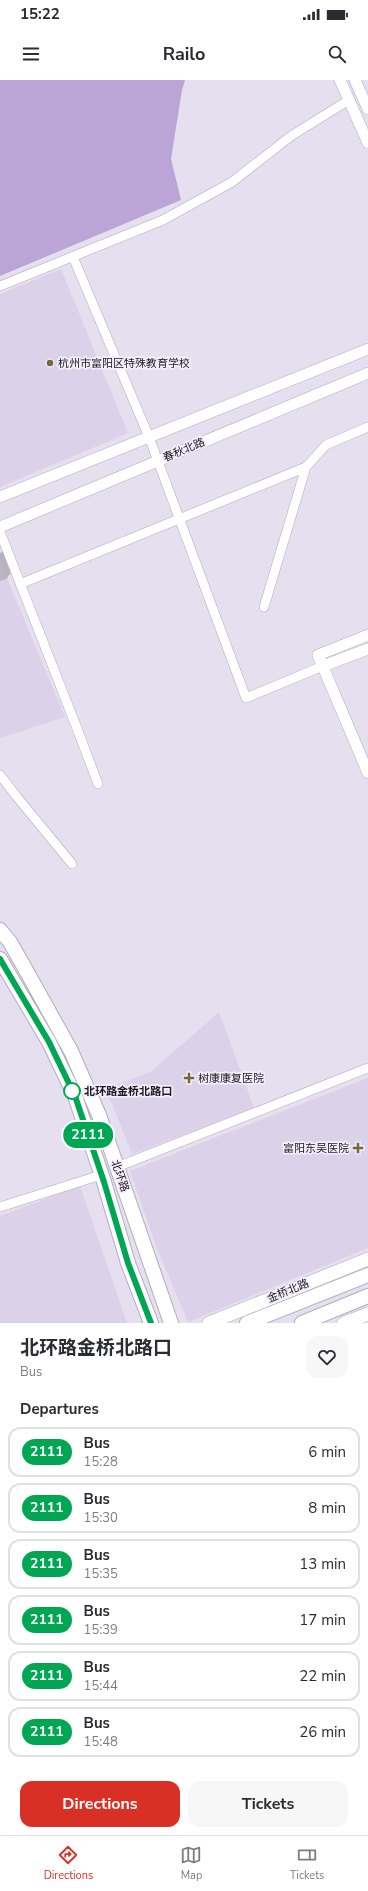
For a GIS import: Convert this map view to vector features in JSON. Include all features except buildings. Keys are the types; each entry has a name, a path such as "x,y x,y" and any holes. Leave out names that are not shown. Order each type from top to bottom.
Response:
{"main road":[{"name":"北环路","path":"0,930 10,942 71,1051 99,1115 171,1323"},
{"name":"北环路","path":"0,959 49,1042 75,1096 102,1175 128,1263 151,1323"},
{"name":"金桥北路","path":"209,1323 368,1259"},
{"name":"金桥北路","path":"247,1323 368,1275"},
{"path":"302,1323 368,1296"},
{"path":"344,1323 368,1314"}],"street":[{"path":"340,80 368,143"},
{"path":"355,80 368,109"},
{"path":"0,286 163,220 232,182 291,136 349,100"},
{"path":"73,257 149,437 246,698 368,649"},
{"path":"0,497 368,349"},
{"name":"春秋北路","path":"0,527 368,373"},
{"path":"20,584 306,467 326,445 368,428"},
{"path":"264,607 306,467"},
{"path":"0,532 98,784"},
{"path":"368,635 318,655 368,773"},
{"path":"0,775 72,864"},
{"path":"117,1167 368,1068"},
{"path":"0,1207 102,1175"}],"shaded area":[{"path":"0,80 185,80 182,90 171,159 181,200 0,276"},
{"name":"杭州市富阳区特殊教育学校","path":"61,269 128,433 0,487 0,294"},
{"path":"0,562 65,717 0,738"},
{"name":"树康康复医院","path":"219,1012 254,1108 132,1154 106,1089 152,1071"},
{"path":"368,1078 368,1248 188,1322 156,1246 130,1171"},
{"path":"80,1186 127,1323 0,1323 0,1216"}],"bus line":[{"name":"2111","path":"0,959 49,1042 75,1096 104,1182 128,1263 151,1323"}],"place":[{"name":"杭州市富阳区特殊教育学校","path":"50,363"},
{"name":"树康康复医院","path":"189,1078"},
{"name":"北环路金桥北路口","path":"72,1091"},
{"name":"富阳东吴医院","path":"358,1148"}]}
